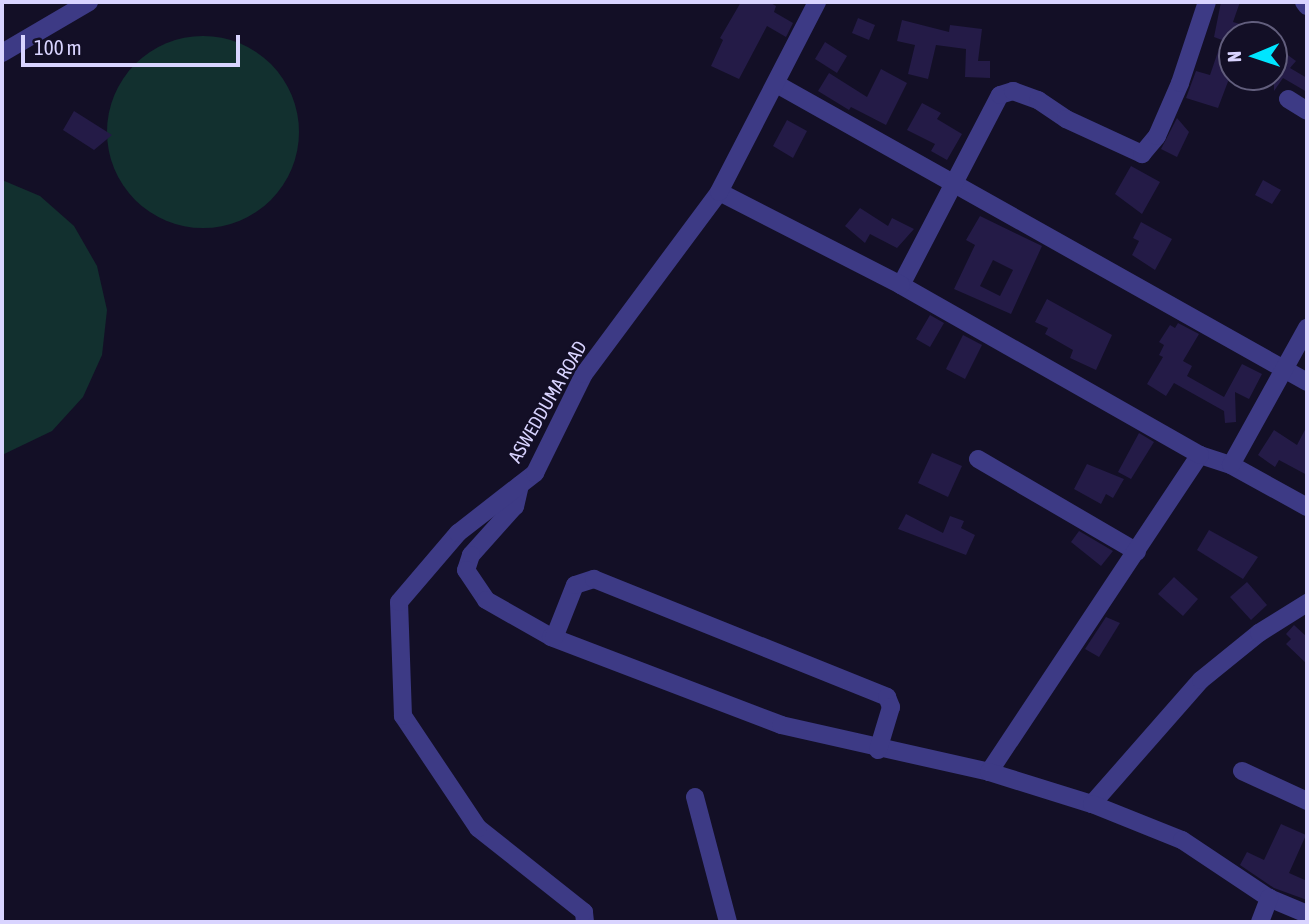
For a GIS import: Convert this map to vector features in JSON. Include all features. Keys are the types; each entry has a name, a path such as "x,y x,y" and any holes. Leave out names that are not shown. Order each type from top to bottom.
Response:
{"street":[{"path":"2,53 89,2"},
{"name":"ASWEDDUMA ROAD","path":"585,922 584,912 478,828 402,716 398,603 458,533 535,474 584,374 719,192 817,2"},
{"path":"901,285 956,186 1000,94 1013,92 1142,154 1157,136 1180,83 1207,2"},
{"path":"1304,2 1307,6"},
{"path":"780,86 1307,382"},
{"path":"1288,99 1307,111"},
{"path":"719,192 901,285 1200,455 1231,465 1307,507"},
{"path":"1231,465 1307,328"},
{"path":"989,772 1200,455"},
{"path":"978,460 1137,552"},
{"path":"520,485 515,506 471,555 466,570 486,600 554,638 782,725 878,750 989,772 1093,804 1182,840 1269,898 1307,914"},
{"path":"554,638 575,585 594,579 887,697 891,707 878,750"},
{"path":"1093,804 1201,680 1259,633 1307,603"},
{"path":"1242,771 1307,801"},
{"path":"695,797 728,922"},
{"path":"1260,922 1269,898"}],"green space":[{"path":"203,36 240,43 271,64 292,95 299,132 292,169 271,200 240,221 203,228 166,221 135,200 114,169 107,132 114,95 135,64 166,43"},
{"path":"2,180 40,196 74,226 97,266 107,310 102,355 83,397 52,431 2,455"}],"building":[{"path":"741,2 769,2 776,6 774,12 793,23 786,37 767,26 739,79 711,66 723,40 720,38"},
{"path":"1221,2 1240,2 1233,21 1218,21 1218,38 1214,37"},
{"path":"858,18 875,25 869,40 852,33"},
{"path":"902,20 949,32 950,25 982,29 978,61 990,61 990,78 965,77 966,49 936,45 928,79 908,74 915,45 897,41"},
{"path":"825,42 847,56 837,73 815,59"},
{"path":"1218,52 1218,91 1224,91 1218,108 1186,98 1196,71 1210,75"},
{"path":"1288,55 1296,61 1290,68 1307,78 1307,92 1288,81"},
{"path":"881,69 907,83 886,125 851,107 849,110 818,91 829,73 867,97"},
{"path":"922,103 941,113 937,119 962,134 947,160 931,151 935,144 907,130"},
{"path":"74,111 112,135 94,150 63,130"},
{"path":"1177,118 1189,132 1177,157 1161,149"},
{"path":"787,120 807,131 793,158 773,146"},
{"path":"1131,166 1160,182 1142,214 1115,194"},
{"path":"1263,180 1281,190 1272,204 1255,195"},
{"path":"860,208 888,226 892,218 914,229 897,248 870,234 865,243 845,226"},
{"path":"980,216 1042,246 1011,314 954,289 975,245 966,240","holes":["993,260 1013,270 1000,296 980,286"]},
{"path":"1141,222 1172,239 1155,270 1132,255 1139,241 1133,238"},
{"path":"1047,299 1112,335 1096,370 1070,358 1073,350 1045,334 1048,328 1035,322"},
{"path":"930,315 944,323 930,347 916,339"},
{"path":"1178,323 1199,334 1183,361 1192,366 1187,376 1224,397 1242,364 1262,374 1249,399 1235,392 1236,422 1225,423 1224,411 1174,383 1166,396 1147,384 1163,357 1159,355 1164,345 1159,342 1170,325 1175,328"},
{"path":"963,335 982,345 965,379 946,369"},
{"path":"1307,426 1307,475 1279,460 1275,467 1258,455 1274,430 1297,445"},
{"path":"1139,433 1154,442 1131,479 1118,472"},
{"path":"932,453 962,466 948,497 918,483"},
{"path":"1087,464 1124,479 1113,498 1106,494 1101,504 1074,489"},
{"path":"906,514 943,533 950,516 964,521 961,528 975,535 966,555 898,529"},
{"path":"1209,530 1258,557 1243,579 1197,550"},
{"path":"1079,531 1113,551 1101,566 1071,542"},
{"path":"1174,577 1198,599 1183,616 1158,594"},
{"path":"1247,582 1267,605 1251,620 1230,597"},
{"path":"1106,617 1120,623 1099,657 1085,649"},
{"path":"1294,625 1307,637 1307,664 1286,644 1291,639 1286,634"},
{"path":"1281,824 1306,835 1289,873 1307,881 1307,900 1274,888 1240,865 1247,852 1264,860"}]}
